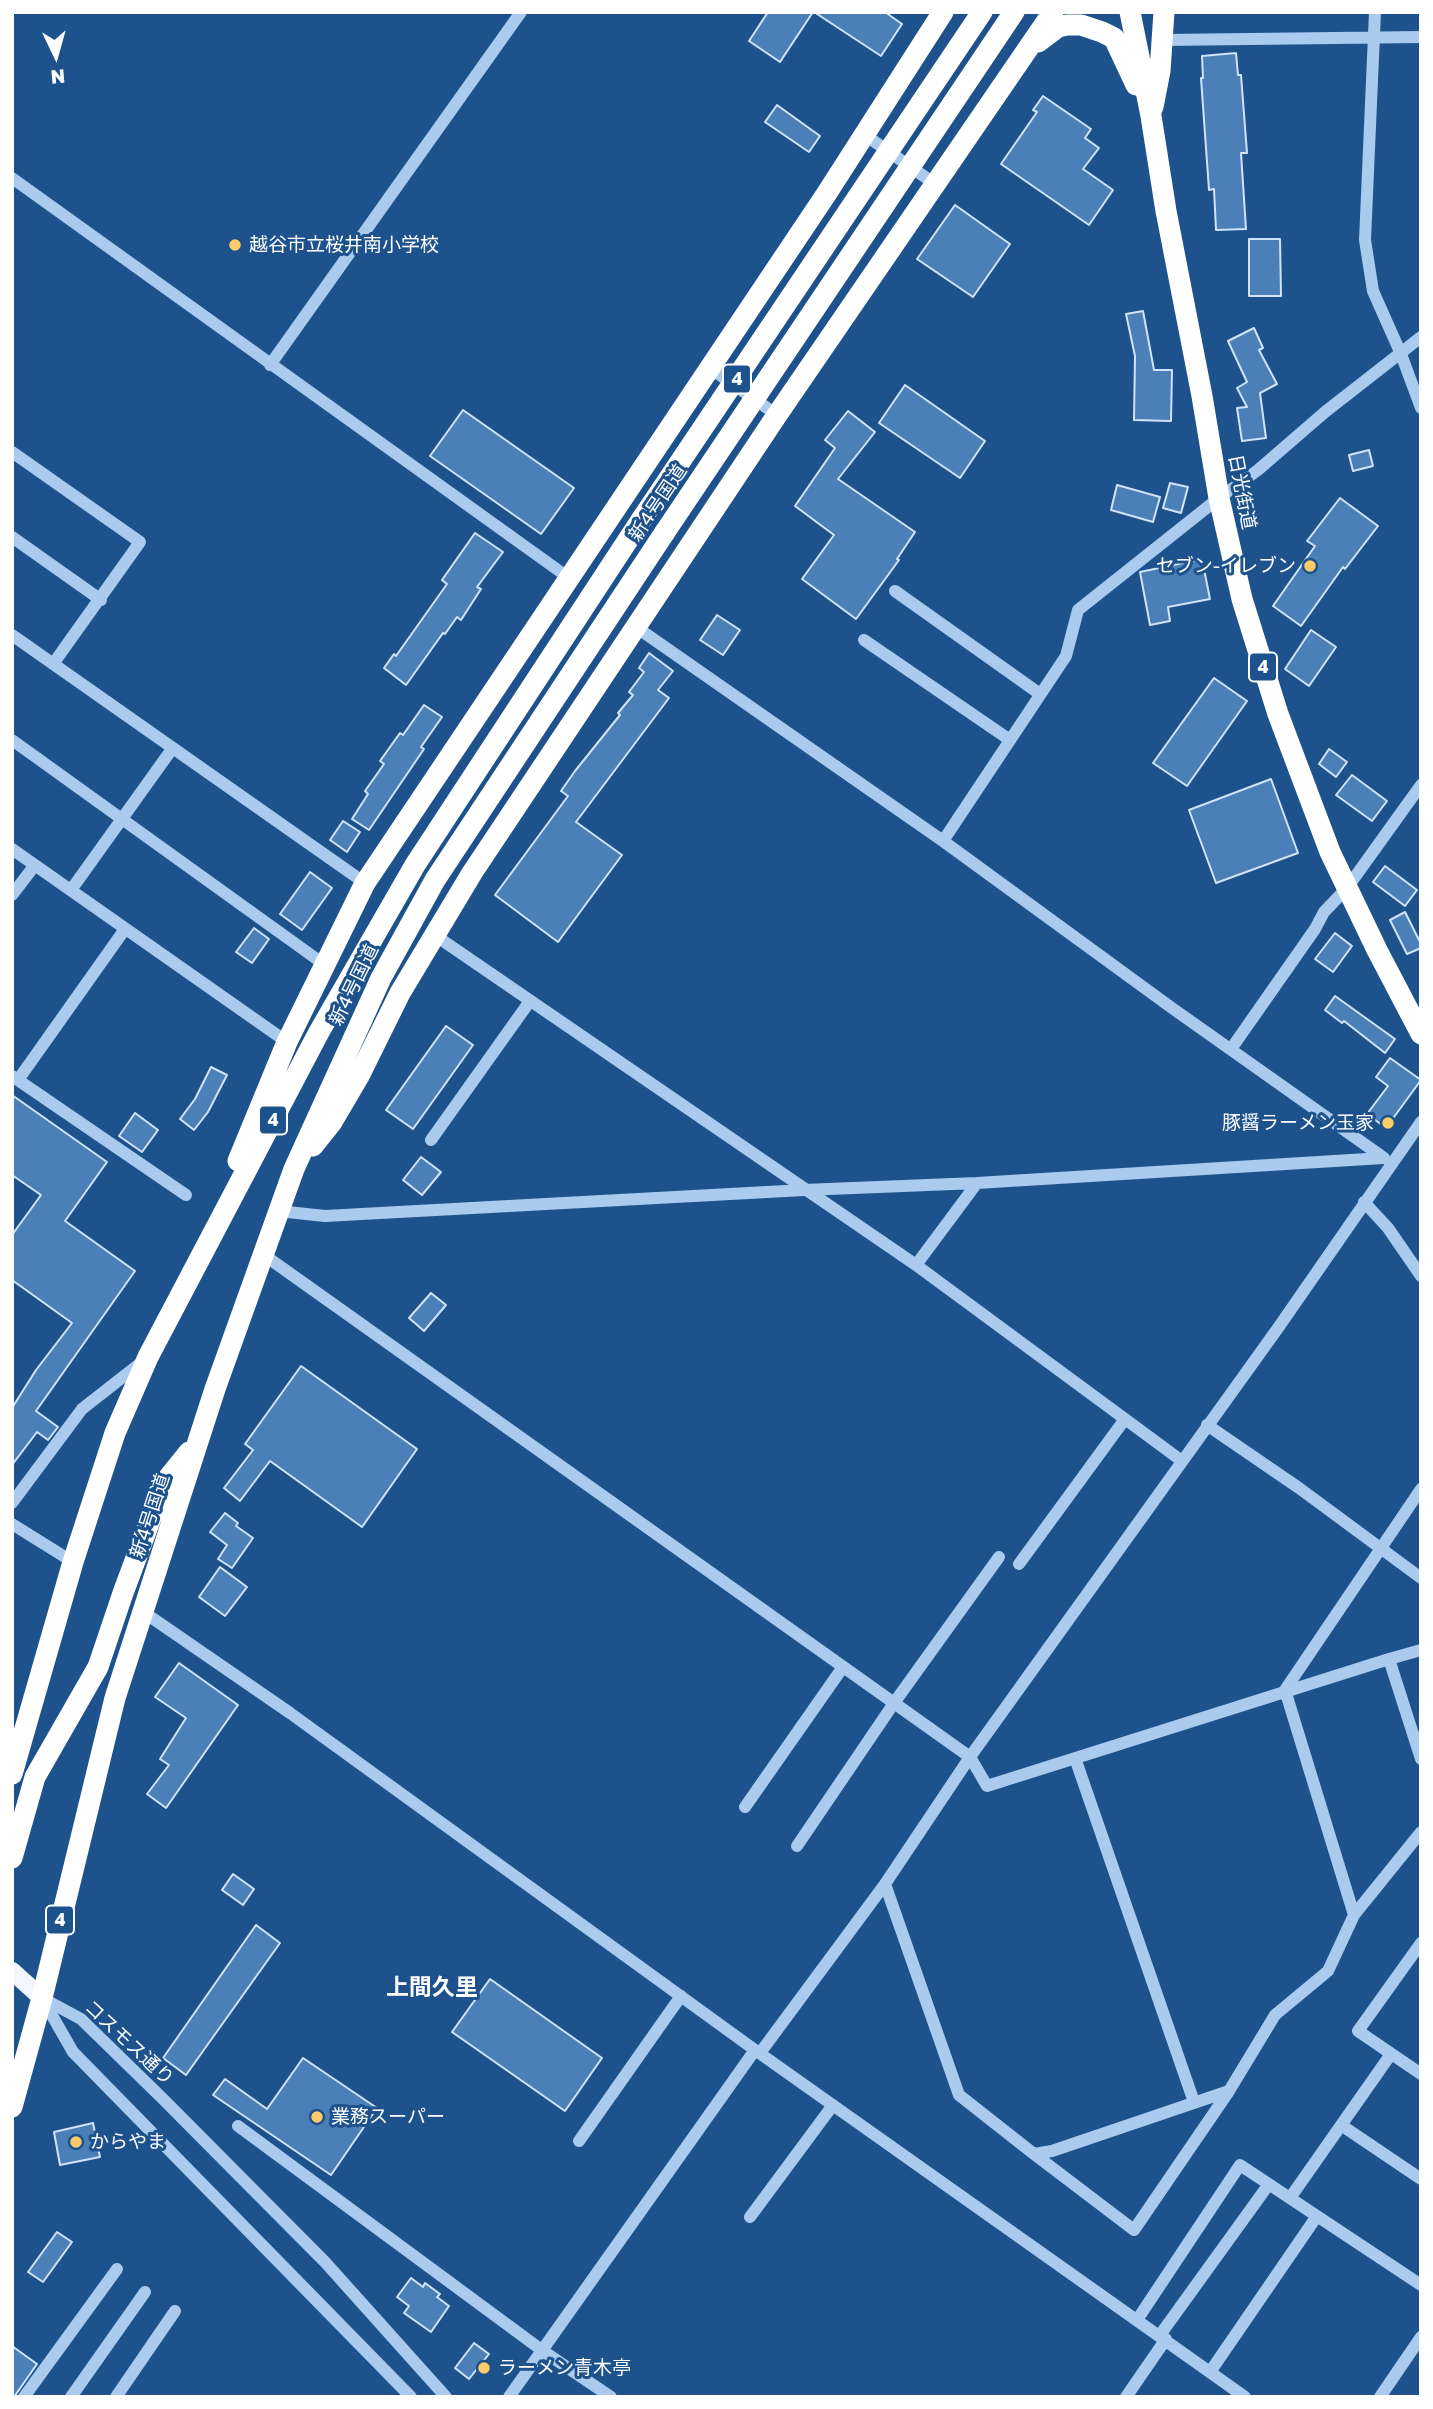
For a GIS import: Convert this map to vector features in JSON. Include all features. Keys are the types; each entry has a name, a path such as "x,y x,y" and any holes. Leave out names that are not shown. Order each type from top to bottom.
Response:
{"highway":[{"path":"225,1210 234,1169 287,1042 365,883 865,135 943,12"},
{"name":"新4号国道","path":"12,1774 73,1562 115,1433 148,1357 319,1032 415,865 643,517 982,12"},
{"name":"新4号国道","path":"12,2107 115,1698 142,1611 293,1169 381,978 435,880 1014,12"},
{"path":"293,1169 332,1122 359,1076 400,993 472,873 776,415 1053,12"},
{"name":"日光街道","path":"1130,12 1219,498 1242,599 1300,776 1347,888 1421,1034"},
{"name":"4","path":"1151,116 1160,71 1164,12"},
{"path":"1027,50 1058,27 1081,25 1114,38 1151,116"},
{"path":"12,1858 35,1777 98,1667 164,1483 199,1439"}],"main road":[{"path":"12,1971 41,1998"}],"street":[{"path":"270,365 521,12"},
{"path":"1375,12 1365,240 1373,292 1401,354 1421,408"},
{"path":"1163,40 1421,37"},
{"path":"865,135 936,184"},
{"path":"12,178 569,578"},
{"path":"943,841 1066,656 1078,610 1258,470 1325,412 1421,337"},
{"path":"710,368 776,415"},
{"path":"12,452 141,542 53,664"},
{"path":"12,537 101,600"},
{"path":"895,591 1040,694"},
{"path":"636,627 943,841 1102,959 1387,1161"},
{"path":"12,635 365,883"},
{"path":"864,640 1010,740"},
{"path":"12,740 325,965"},
{"path":"71,890 172,749"},
{"path":"1231,1049 1315,929 1324,912 1347,888 1421,785"},
{"path":"12,849 287,1042"},
{"path":"12,895 35,865"},
{"path":"125,929 15,1078 186,1195"},
{"path":"436,936 916,1265 1182,1461"},
{"path":"432,1140 530,1001"},
{"path":"509,2397 757,2052 885,1884 970,1757 1278,1328 1364,1202 1387,1161 1421,1122"},
{"path":"278,1211 326,1216 1387,1161"},
{"path":"916,1265 977,1183"},
{"path":"1364,1202 1388,1228 1421,1276"},
{"path":"264,1255 970,1757 987,1786 1285,1690 1421,1650"},
{"path":"12,1503 82,1409 148,1357"},
{"path":"1020,1564 1125,1419"},
{"path":"1207,1426 1299,1488 1421,1578"},
{"path":"1285,1690 1421,1489"},
{"path":"12,1524 73,1562"},
{"path":"797,1846 894,1703 999,1557"},
{"path":"142,1611 290,1713 757,2052 1245,2397"},
{"path":"1388,1659 1421,1759"},
{"path":"745,1807 843,1667"},
{"path":"1285,1690 1354,1915"},
{"path":"1075,1758 1194,2102"},
{"path":"885,1884 959,2095 1134,2230 1229,2091 1275,2015 1328,1971 1354,1915 1421,1832"},
{"path":"1421,1943 1358,2031 1421,2074"},
{"path":"579,2141 681,1996"},
{"name":"コスモス通り","path":"41,1998 73,2052 411,2397"},
{"name":"コスモス通り","path":"41,1998 81,2019 162,2098 325,2262 446,2397"},
{"path":"1290,2197 1391,2054"},
{"path":"1034,2154 1052,2151 1229,2091"},
{"path":"750,2217 833,2105"},
{"path":"1341,2125 1421,2179"},
{"path":"238,2126 543,2351 611,2397"},
{"path":"1137,2320 1240,2165 1421,2285"},
{"path":"1126,2397 1163,2337 1269,2184"},
{"path":"1210,2372 1317,2217"},
{"path":"24,2397 117,2269"},
{"path":"71,2397 145,2292"},
{"path":"116,2397 175,2311"},
{"path":"1380,2397 1421,2337"}],"building":[{"path":"768,12 813,12 780,62 749,41"},
{"path":"814,12 885,12 902,24 881,56"},
{"path":"1236,53 1238,75 1241,75 1247,153 1241,153 1246,229 1216,230 1214,189 1209,190 1201,78 1202,56"},
{"path":"1043,96 1091,129 1085,138 1099,148 1083,169 1113,190 1089,225 1001,164 1037,112 1033,110"},
{"path":"777,105 820,136 809,152 765,122"},
{"path":"955,205 1010,244 973,297 917,259"},
{"path":"1249,239 1280,239 1281,296 1249,296"},
{"path":"1143,311 1154,370 1172,370 1171,421 1134,420 1135,356 1126,314"},
{"path":"1254,328 1263,348 1259,350 1277,384 1260,393 1266,438 1242,441 1237,408 1247,407 1237,388 1247,382 1228,341"},
{"path":"905,385 985,441 960,478 879,423"},
{"path":"463,410 574,488 541,534 430,456"},
{"path":"848,411 875,432 838,479 915,532 897,559 899,560 856,619 802,579 834,535 795,506 835,448 825,440"},
{"path":"1369,450 1373,466 1353,471 1349,455"},
{"path":"1170,483 1188,487 1181,513 1163,508"},
{"path":"1117,485 1160,497 1153,522 1111,510"},
{"path":"1340,498 1378,526 1345,569 1343,567 1301,626 1273,606 1315,546 1307,541"},
{"path":"475,533 503,552 477,587 481,589 461,620 457,617 445,634 443,633 406,685 384,668 394,654 396,656 447,584 442,580"},
{"path":"1202,559 1210,599 1168,607 1170,621 1150,625 1140,572"},
{"path":"717,615 740,630 723,655 700,640"},
{"path":"1311,630 1336,647 1309,686 1285,669"},
{"path":"649,653 673,671 658,690 669,698 576,822 622,855 558,942 495,895 568,796 561,791 633,695 629,692 644,672 639,668"},
{"path":"1214,678 1247,701 1187,786 1153,763"},
{"path":"424,705 442,717 421,747 424,749 369,830 352,819 368,794 365,791 384,764 380,761"},
{"path":"1329,749 1347,762 1336,777 1319,764"},
{"path":"1352,775 1387,801 1372,821 1336,795"},
{"path":"1271,779 1298,853 1216,883 1189,810"},
{"path":"343,821 360,832 347,852 330,840"},
{"path":"1385,866 1417,890 1405,906 1373,882"},
{"path":"310,872 332,888 302,930 280,914"},
{"path":"1405,912 1421,944 1421,948 1407,954 1390,920"},
{"path":"254,928 269,939 252,963 236,952"},
{"path":"1335,933 1352,946 1333,972 1315,959"},
{"path":"1335,996 1395,1039 1385,1053 1344,1021 1342,1023 1325,1010"},
{"path":"446,1026 473,1045 413,1129 386,1110"},
{"path":"1390,1058 1421,1080 1386,1128 1367,1114 1388,1086 1376,1077"},
{"path":"211,1067 227,1075 208,1112 194,1130 180,1119 195,1099"},
{"path":"12,1095 107,1162 65,1221 135,1271 36,1411 58,1427 48,1440 37,1432 12,1465 12,1408 36,1370 72,1323 12,1280 12,1235 41,1195 12,1175"},
{"path":"135,1113 158,1130 142,1152 119,1136"},
{"path":"421,1157 441,1172 422,1195 403,1180"},
{"path":"431,1293 446,1305 424,1331 409,1318"},
{"path":"301,1366 417,1449 362,1527 270,1461 240,1501 224,1488 253,1450 245,1444"},
{"path":"225,1513 238,1523 236,1526 253,1538 232,1568 218,1559 227,1545 210,1532"},
{"path":"220,1567 247,1587 225,1616 199,1597"},
{"path":"179,1663 238,1705 166,1808 147,1794 169,1765 160,1759 186,1718 155,1697"},
{"path":"233,1874 254,1889 243,1905 222,1890"},
{"path":"256,1925 280,1943 186,2075 163,2058"},
{"path":"490,1979 602,2058 565,2111 452,2032"},
{"name":"業務スーパー","path":"303,2058 377,2108 331,2175 213,2095 225,2079 267,2109"},
{"path":"93,2123 100,2157 60,2165 54,2132"},
{"path":"57,2232 72,2242 43,2282 28,2272"},
{"path":"411,2278 423,2287 425,2283 440,2294 437,2297 449,2306 431,2332 404,2313 409,2306 397,2297"},
{"path":"474,2343 489,2354 469,2379 455,2368"},
{"path":"12,2346 37,2364 14,2397 12,2397"}],"place":[{"name":"越谷市立桜井南小学校","path":"235,245"},
{"name":"セブン-イレブン","path":"1310,566"},
{"name":"豚醤ラーメン玉家","path":"1388,1123"},
{"name":"業務スーパー","path":"317,2117"},
{"name":"からやま","path":"76,2142"},
{"name":"ラーメン青木亭","path":"484,2368"}],"district":[{"name":"上間久里","path":"432,1988"}]}
